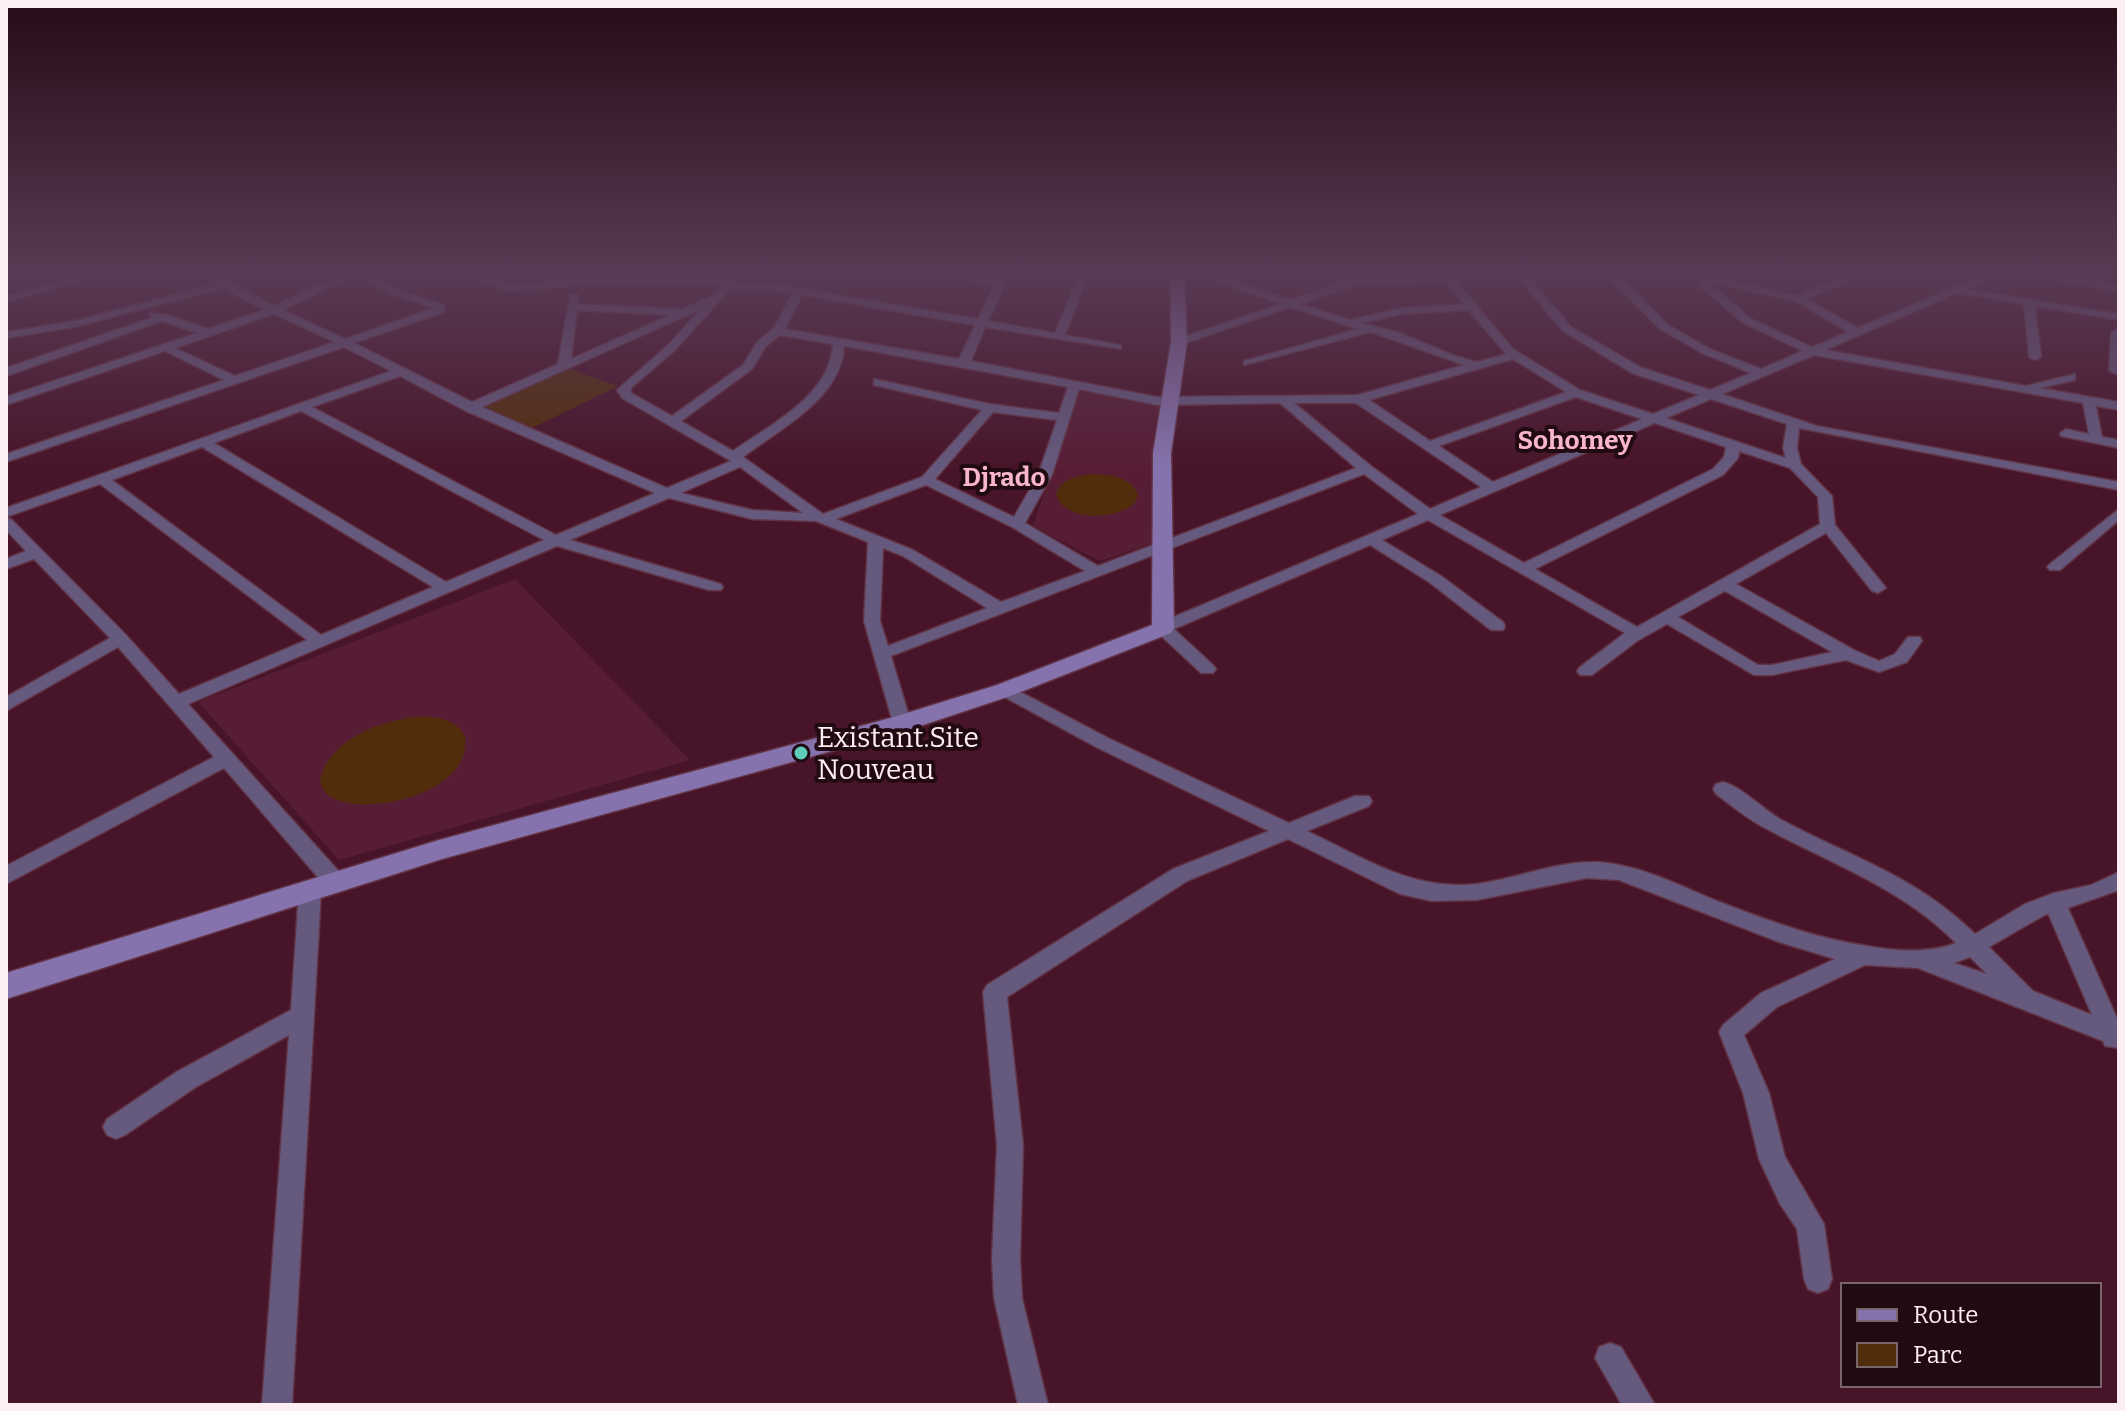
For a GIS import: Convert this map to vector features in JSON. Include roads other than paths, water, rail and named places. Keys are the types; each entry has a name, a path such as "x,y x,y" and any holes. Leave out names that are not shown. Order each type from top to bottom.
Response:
{"street":[{"path":"6,372 104,338"},
{"path":"6,401 193,338"},
{"path":"332,338 470,408 665,495 767,518 820,518 927,480 990,408"},
{"path":"6,458 363,338"},
{"path":"564,366 568,338"},
{"path":"470,408 627,338"},
{"path":"680,338 623,390 633,400 738,460 820,518 932,566 1001,609"},
{"path":"672,422 734,380 748,367 761,344 769,338"},
{"path":"808,338 840,345 855,344 965,360 1074,387 1148,401 1359,399 1454,365 1514,355"},
{"path":"965,360 974,338"},
{"path":"1069,338 1117,347"},
{"path":"1179,338 1162,453 1163,628 1207,669"},
{"path":"1179,342 1191,338"},
{"path":"1248,363 1338,338"},
{"path":"1402,338 1454,365"},
{"path":"1498,338 1514,355 1576,393 1795,465"},
{"path":"1580,338 1636,370 1793,424 2119,486"},
{"path":"1683,338 1706,351 1762,373"},
{"path":"1784,338 1812,351 2119,406"},
{"path":"6,986 546,819 902,723 1005,690 1163,628 1843,338"},
{"path":"2033,338 2035,357"},
{"path":"2115,370 2117,338"},
{"path":"177,702 665,495 738,460 812,399 832,371 840,345"},
{"path":"165,347 236,381"},
{"path":"6,513 399,372"},
{"path":"2025,389 2071,377"},
{"path":"878,382 990,408 1065,417"},
{"path":"1017,524 1045,475 1074,387"},
{"path":"6,390 21,396"},
{"path":"1428,445 1459,438 1534,405 1576,393"},
{"path":"1359,399 1492,488"},
{"path":"2089,400 2096,438"},
{"path":"1284,401 1366,469 1429,515 1638,634"},
{"path":"302,407 556,541 715,587"},
{"path":"1793,424 1790,448 1795,465 1825,496 1828,526 1878,588"},
{"path":"2066,433 2119,444"},
{"path":"203,442 445,588"},
{"path":"1525,568 1718,472 1731,458 1733,446"},
{"path":"881,654 1366,469"},
{"path":"101,478 320,642"},
{"path":"927,480 1017,524 1098,572"},
{"path":"2055,567 2119,513"},
{"path":"6,522 120,639 336,883"},
{"path":"1586,671 1638,634 1723,583 1828,526"},
{"path":"876,540 872,609 881,654 902,723"},
{"path":"1372,540 1435,579 1497,626"},
{"path":"6,564 36,553"},
{"path":"1723,583 1848,654 1879,667 1901,658 1914,641"},
{"path":"1667,617 1754,670 1772,670 1848,654"},
{"path":"6,705 120,639"},
{"path":"1005,690 1103,743 1408,888 1433,894 1478,893 1589,870 1613,871 1637,877 1804,943 1865,955 1920,960 1940,958 1973,946 2007,924 2054,901 2094,895 2119,880"},
{"path":"6,876 226,759"},
{"path":"1723,789 1771,823 1889,880 1951,924 2025,998"},
{"path":"1033,1405 1012,1326 1008,1295 1005,1258 1010,1146 995,1022 995,992 1180,875 1362,801"},
{"path":"277,1405 300,1047 299,1017 310,891"},
{"path":"2054,901 2117,1040"},
{"path":"1818,1279 1810,1224 1790,1195 1772,1159 1756,1093 1731,1032 1769,1000 1865,955"},
{"path":"1920,960 2025,998 2117,1040"},
{"path":"116,1127 187,1079 299,1017"},
{"path":"1610,1358 1640,1405"}],"place":[{"name":"Existant.Site Nouveau","path":"801,753"}],"district":[{"name":"Sohomey","path":"1575,440"},
{"name":"Djrado","path":"1004,477"}]}
